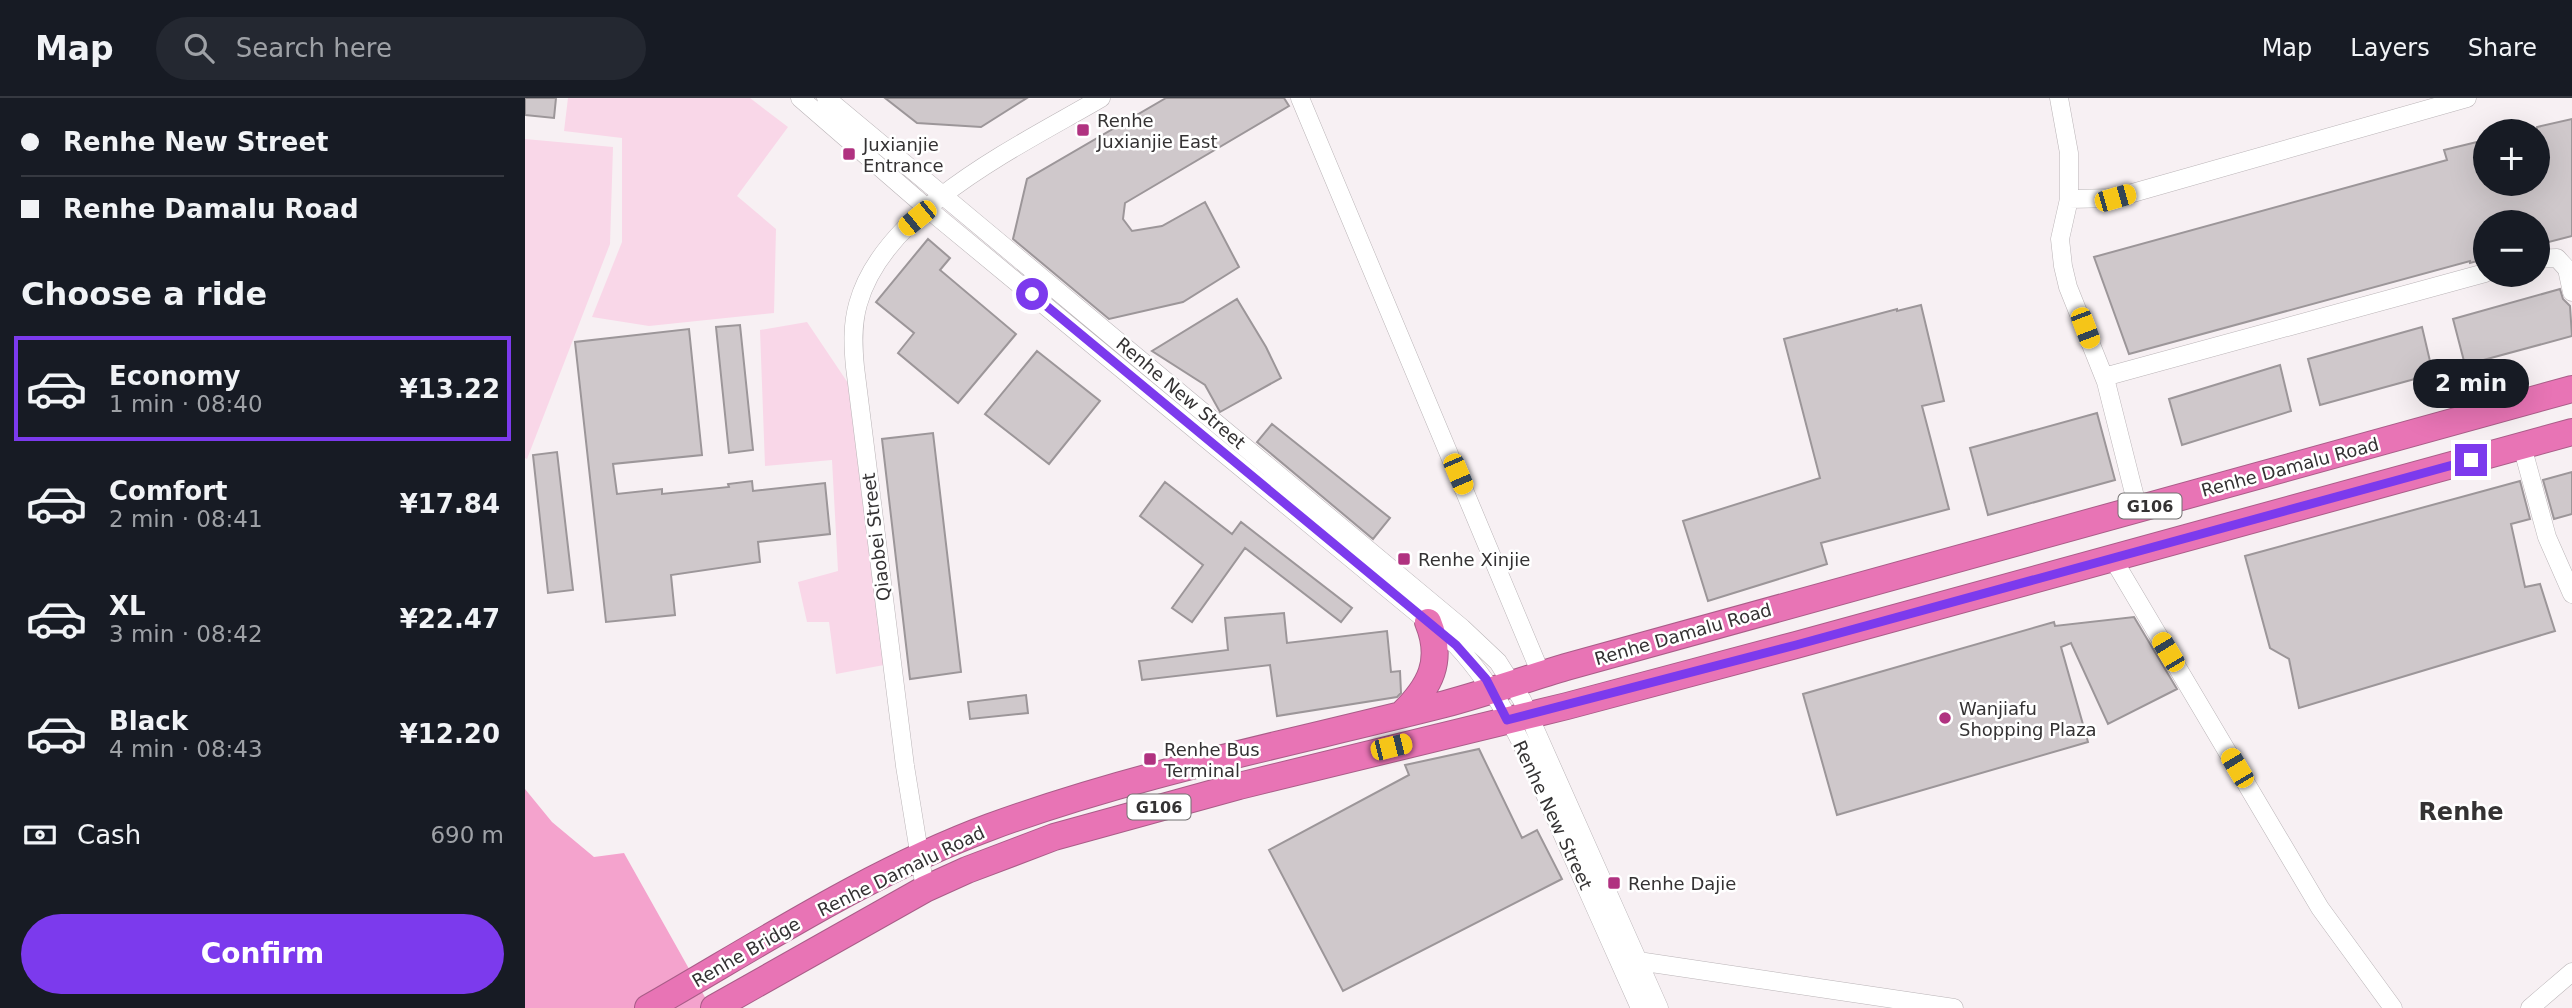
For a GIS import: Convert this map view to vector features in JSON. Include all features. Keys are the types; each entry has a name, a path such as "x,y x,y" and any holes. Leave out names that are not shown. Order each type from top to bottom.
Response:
{"highway":[{"name":"Renhe Damalu Road","path":"808,917 919,858 987,828 1096,792 1503,687 1541,674 2572,389"},
{"name":"Renhe Damalu Road","path":"829,943 925,889 1010,852 1088,826 1739,660 2572,432"},
{"path":"1401,714 1423,693 1429,680 1435,646 1429,622"},
{"path":"1728,622 1739,660"},
{"name":"Renhe Bridge","path":"648,1008 808,917"},
{"name":"Renhe Bridge","path":"714,1008 829,943"}],"street":[{"name":"Renhe New Street","path":"800,98 928,209 1429,622 1503,687"},
{"name":"Renhe New Street","path":"826,98 1462,628 1498,662 1503,687 1659,1008"},
{"name":"Qiaobei Street","path":"925,889 853,344 855,314 865,283 893,241 942,196 987,165 1101,98"},
{"path":"1300,98 1541,674"},
{"path":"2059,98 2069,153 2070,200 2060,239 2063,267 2068,288 2104,376 2137,509"},
{"path":"2070,200 2115,198 2467,98"},
{"path":"2550,258 2557,258 2567,269 2572,292"},
{"path":"2104,376 2473,276"},
{"path":"2522,446 2547,537 2572,594"},
{"path":"2113,559 2320,908 2393,1008"},
{"name":"Renhe New Street","path":"1518,717 1531,763 1640,1008"},
{"path":"1638,961 1954,1008"},
{"path":"2530,1008 2572,972"}],"shaded area":[{"path":"568,98 750,98 788,127 737,196 776,229 774,313 649,326 592,317 622,242 622,138 564,131"},
{"path":"525,139 613,147 610,244 527,459 525,458"},
{"path":"807,322 850,386 884,665 836,674 829,622 807,622 798,582 838,571 832,460 765,466 760,330"},
{"path":"525,789 552,822 594,857 624,853 711,1008 525,1008"}],"building":[{"path":"525,98 556,98 554,118 525,115"},
{"path":"885,98 1027,98 981,127 917,123"},
{"path":"1166,98 1284,98 1289,106 1125,203 1123,219 1132,231 1162,226 1205,202 1239,267 1183,302 1109,319 1013,239 1027,179"},
{"path":"2572,119 2572,236 2550,242 2550,210 2473,210 2473,262 2129,354 2094,257 2447,160 2444,150 2473,143 2473,196 2550,196 2550,124"},
{"path":"928,239 950,258 940,270 1016,334 958,403 898,353 914,333 876,302"},
{"path":"2560,289 2563,299 2570,306 2572,336 2465,365 2453,319"},
{"path":"1237,299 1281,378 1220,412 1205,385 1152,351"},
{"path":"1921,305 1944,401 1922,406 1949,509 1821,543 1827,564 1708,601 1683,521 1820,478 1784,339"},
{"path":"740,325 753,450 729,453 716,327"},
{"path":"2422,327 2433,374 2320,405 2308,359"},
{"path":"689,329 702,455 613,464 617,494 662,489 662,494 729,487 728,484 752,481 753,491 825,483 830,534 758,542 760,562 671,575 675,615 606,622 575,342"},
{"path":"1037,351 1100,401 1049,464 985,414"},
{"path":"2280,365 2291,411 2182,445 2169,399"},
{"path":"2097,413 2115,480 1988,515 1970,448"},
{"path":"1272,424 1390,518 1373,539 1257,442"},
{"path":"933,433 961,672 910,679 882,439"},
{"path":"557,452 573,590 548,593 533,455"},
{"path":"2572,472 2572,514 2554,519 2543,480"},
{"path":"2520,481 2530,519 2511,524 2525,587 2540,584 2555,631 2299,708 2289,659 2270,648 2245,556"},
{"path":"1165,482 1232,534 1241,522 1352,608 1341,622 1245,548 1192,622 1172,608 1203,565 1140,516"},
{"path":"1284,613 1287,643 1387,631 1391,672 1400,671 1401,693 1397,697 1277,716 1270,665 1142,680 1139,661 1228,650 1225,618"},
{"name":"Wanjiafu Shopping Plaza","path":"2134,617 2177,689 2108,724 2071,643 2061,647 2088,742 1837,815 1803,694 2054,622 2055,626"},
{"path":"1026,695 1028,713 970,719 968,702"},
{"path":"1479,749 1522,838 1537,830 1562,879 1343,991 1269,850 1409,775 1405,765"}],"place":[{"name":"Renhe Juxianjie East","path":"1083,130"},
{"name":"Juxianjie Entrance","path":"849,154"},
{"name":"Renhe Xinjie","path":"1404,559"},
{"name":"Wanjiafu Shopping Plaza","path":"1945,718"},
{"name":"Renhe Bus Terminal","path":"1150,759"},
{"name":"Renhe Dajie","path":"1614,883"}],"district":[{"name":"Renhe","path":"2461,812"}],"route":[{"path":"1032,294 1456,645 1486,679 1507,720 1796,645 2471,460"}]}
